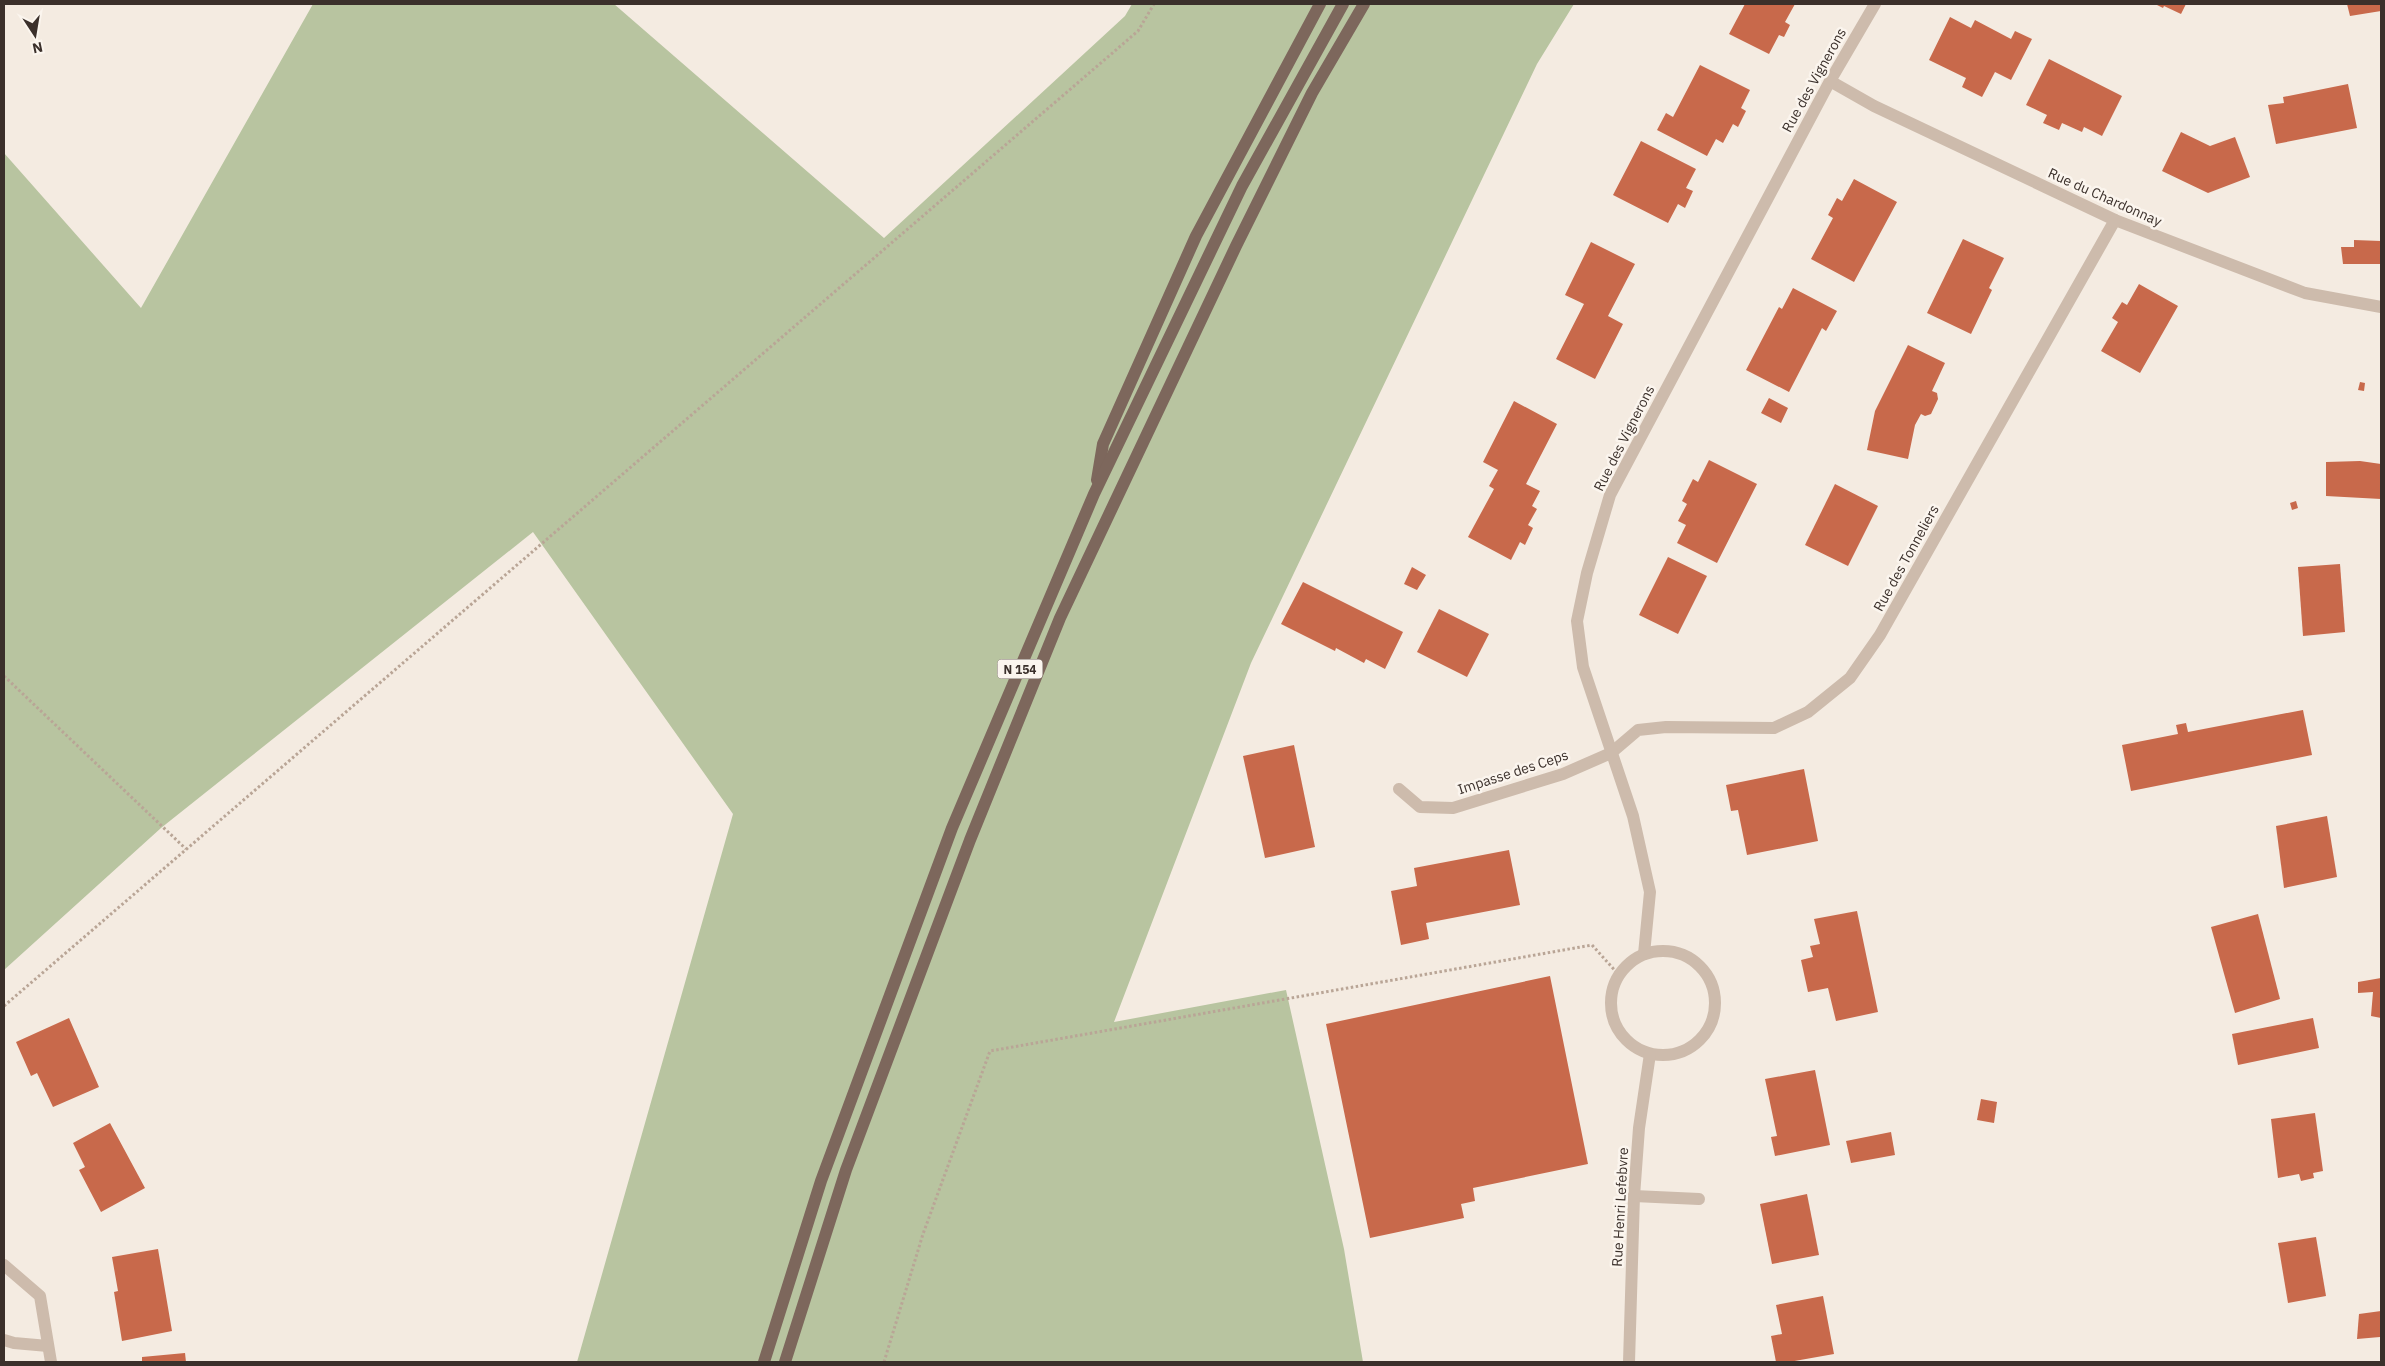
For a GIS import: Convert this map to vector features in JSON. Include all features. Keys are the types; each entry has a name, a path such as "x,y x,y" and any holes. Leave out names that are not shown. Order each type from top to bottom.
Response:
{"main road":[{"path":"1094,494 1103,444 1196,236 1320,4"},
{"name":"N 154","path":"764,1362 821,1181 952,828 1094,494 1242,186 1343,4"},
{"name":"N 154","path":"785,1362 846,1170 970,840 1060,618 1236,246 1312,93 1364,4"}],"street":[{"name":"Rue des Vignerons","path":"1644,954 1650,892 1633,816 1583,667 1577,621 1587,573 1610,495 1830,81 1875,4"},
{"name":"Rue du Chardonnay","path":"1830,81 1874,106 2115,220 2305,293 2381,306"},
{"name":"Rue des Tonneliers","path":"1611,753 1638,730 1666,727 1774,728 1808,712 1850,678 1880,635 2115,220"},
{"name":"Impasse des Ceps","path":"1399,789 1420,807 1453,808 1564,774 1611,753"},
{"path":"1662,951 1681,954 1693,960 1706,974 1714,995 1713,1019 1705,1034 1692,1046 1671,1054 1650,1054 1633,1046 1618,1030 1613,1019 1611,1001 1619,975 1631,961 1644,954 1662,951"},
{"name":"Rue Henri Lefebvre","path":"1630,1362 1634,1196 1639,1128 1650,1054"},
{"path":"1634,1196 1699,1200"},
{"path":"4,1265 40,1296 51,1362"},
{"path":"4,1340 14,1343 48,1346"}],"path":[{"path":"4,1006 1138,30 1154,4"},
{"path":"4,676 186,849"},
{"path":"884,1362 923,1234 990,1051 1592,945 1619,975"}],"green space":[{"path":"313,4 614,4 884,238 1125,16 1132,4 1574,4 1537,64 1251,663 1114,1022 1286,990 1344,1249 1363,1362 577,1362 733,814 533,532 161,828 4,970 4,153 141,308"}],"building":[{"path":"1745,4 1795,4 1785,22 1790,25 1784,37 1779,35 1769,54 1729,34"},
{"path":"2155,4 2186,4 2181,14"},
{"path":"2347,4 2381,4 2381,11 2350,16"},
{"path":"1950,17 1971,28 1975,20 2011,39 2015,31 2032,39 2011,80 1995,72 1982,97 1962,87 1966,78 1929,60"},
{"path":"2049,59 2122,96 2102,136 2084,127 2082,132 2062,123 2059,130 2043,123 2047,115 2026,105"},
{"path":"1700,65 1750,90 1741,108 1746,111 1738,127 1733,124 1723,143 1716,139 1707,156 1657,130 1666,113 1673,117"},
{"path":"2348,84 2357,128 2276,144 2268,105 2284,103 2283,97"},
{"path":"2181,132 2210,146 2235,137 2250,177 2208,193 2162,171"},
{"path":"1641,141 1696,169 1686,188 1693,191 1685,208 1678,204 1668,223 1613,195"},
{"path":"1854,179 1897,202 1854,282 1811,259 1833,218 1828,215 1837,198 1842,201"},
{"path":"1963,239 2004,258 1989,288 1992,290 1971,334 1927,313"},
{"path":"2354,240 2381,241 2381,264 2343,264 2341,247 2354,247"},
{"path":"1591,242 1635,264 1608,316 1623,324 1595,379 1556,359 1584,304 1565,295"},
{"path":"2139,284 2178,306 2140,373 2101,351 2118,322 2112,318 2122,302 2127,305"},
{"path":"1793,288 1837,311 1826,331 1822,328 1789,392 1746,370 1779,307 1782,309"},
{"path":"1908,345 1945,363 1932,391 1937,393 1938,399 1931,414 1925,416 1921,414 1915,425 1908,459 1867,450 1875,411"},
{"path":"2360,382 2365,383 2364,391 2358,390"},
{"path":"1769,398 1788,408 1781,423 1761,413"},
{"path":"1514,401 1557,424 1526,484 1540,491 1532,506 1537,509 1528,525 1533,528 1525,545 1520,542 1511,560 1468,537 1494,489 1489,486 1498,470 1483,462"},
{"path":"1709,460 1757,484 1717,563 1677,543 1686,525 1678,521 1687,504 1682,501 1693,479 1698,482"},
{"path":"2360,461 2381,464 2381,499 2326,496 2326,462"},
{"path":"1835,484 1878,506 1848,566 1805,545"},
{"path":"2296,501 2298,508 2292,510 2290,503"},
{"path":"1668,557 1707,576 1678,634 1639,615"},
{"path":"2340,564 2345,632 2303,636 2298,567"},
{"path":"1412,567 1426,575 1417,590 1404,584"},
{"path":"1303,582 1403,632 1385,669 1366,659 1364,663 1336,648 1335,651 1281,624"},
{"path":"1439,609 1489,634 1467,677 1417,652"},
{"path":"2303,710 2312,755 2131,791 2122,745 2178,734 2176,725 2186,723 2188,732"},
{"path":"1294,745 1315,847 1265,858 1243,756"},
{"path":"1804,769 1818,841 1747,855 1738,810 1731,811 1726,785"},
{"path":"2327,816 2337,877 2284,888 2276,826"},
{"path":"1509,850 1520,905 1426,923 1429,939 1401,945 1391,891 1417,886 1414,868"},
{"path":"1857,911 1878,1012 1836,1021 1828,988 1808,992 1801,960 1813,957 1810,946 1820,944 1814,919"},
{"path":"2258,914 2280,999 2235,1013 2211,927"},
{"path":"1550,976 1588,1164 1473,1188 1475,1201 1461,1204 1464,1218 1370,1238 1326,1024"},
{"path":"2381,978 2381,1018 2371,1016 2373,992 2358,993 2358,982"},
{"path":"69,1018 99,1087 53,1107 37,1073 31,1076 16,1042"},
{"path":"2313,1018 2319,1048 2238,1065 2232,1034"},
{"path":"1815,1070 1830,1145 1775,1156 1771,1137 1777,1136 1765,1079"},
{"path":"1981,1099 1997,1102 1994,1123 1977,1120"},
{"path":"2315,1113 2323,1171 2313,1173 2314,1178 2301,1181 2299,1174 2278,1178 2271,1119"},
{"path":"110,1123 145,1188 101,1212 79,1170 85,1167 73,1143"},
{"path":"1891,1132 1895,1155 1851,1163 1846,1141"},
{"path":"1807,1194 1819,1255 1772,1264 1760,1204"},
{"path":"2316,1237 2326,1296 2288,1303 2278,1243"},
{"path":"158,1249 172,1331 122,1341 114,1292 118,1291 112,1257"},
{"path":"1823,1296 1834,1354 1789,1362 1776,1362 1771,1336 1782,1334 1776,1305"},
{"path":"2381,1311 2380,1337 2357,1339 2359,1314"},
{"path":"185,1353 186,1362 142,1362 142,1357"}]}
